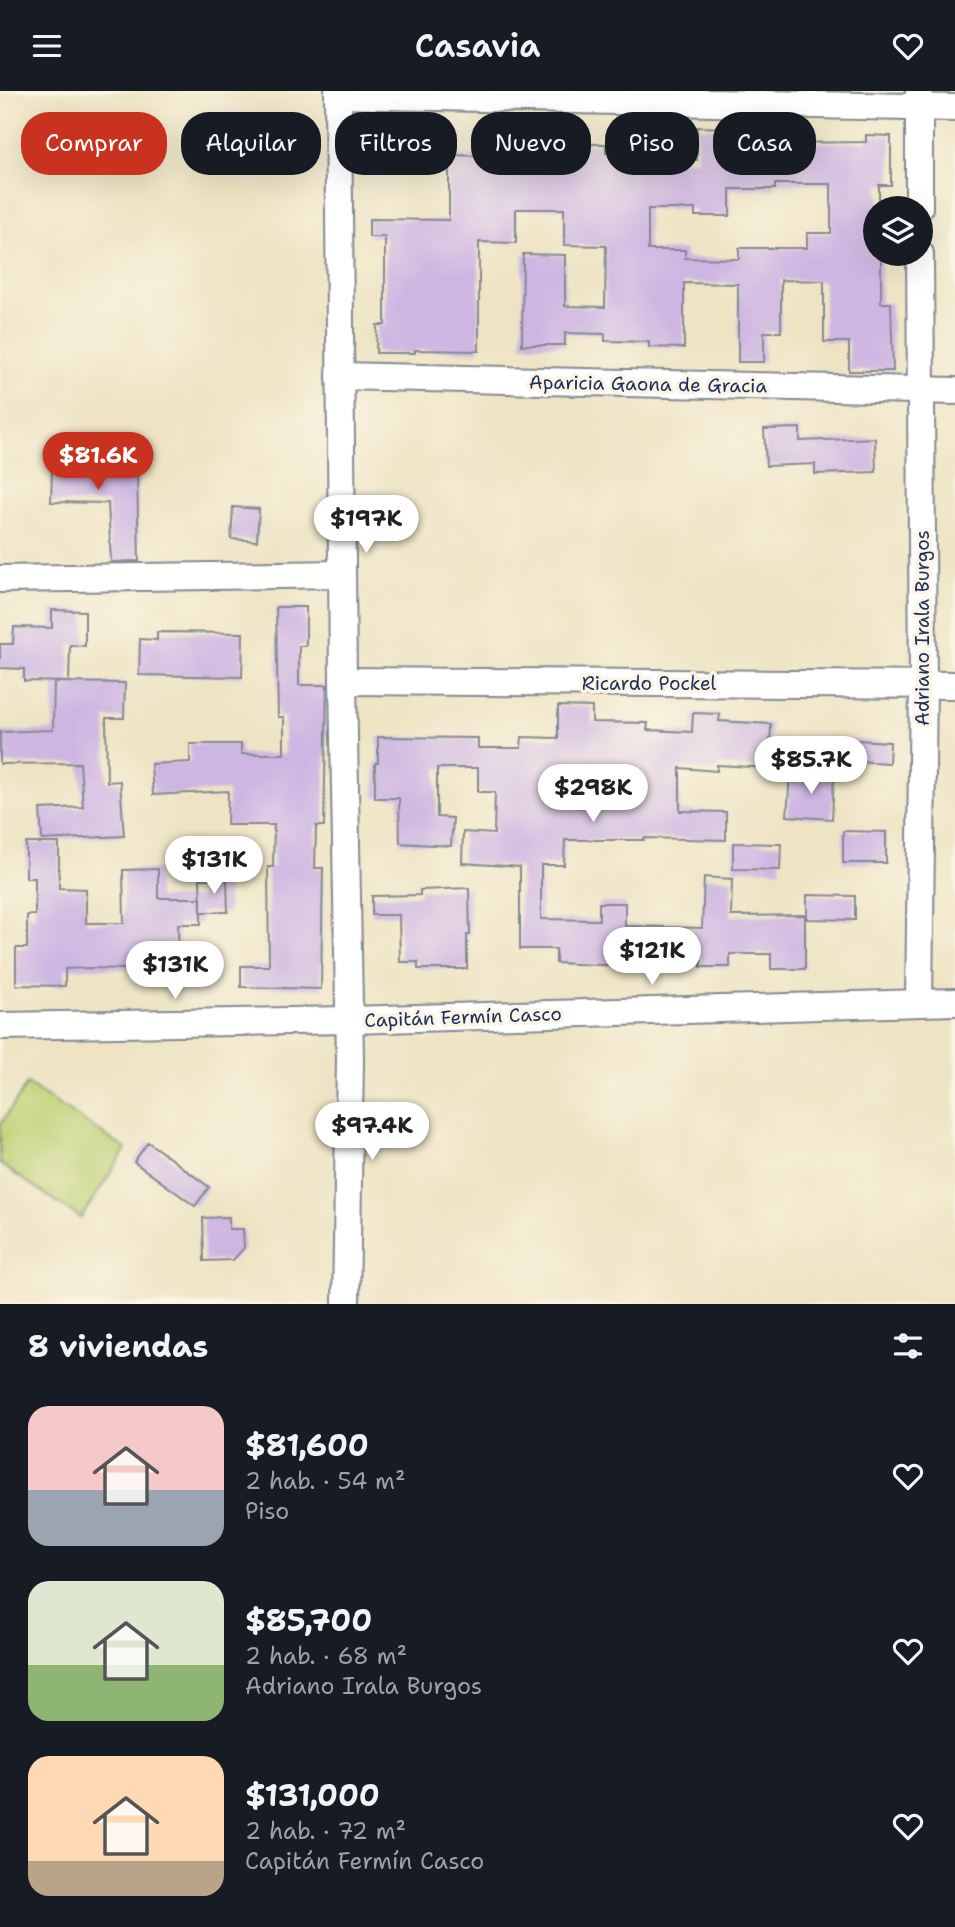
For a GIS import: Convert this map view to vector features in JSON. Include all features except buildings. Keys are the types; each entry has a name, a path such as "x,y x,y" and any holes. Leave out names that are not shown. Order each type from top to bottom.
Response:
{"street":[{"path":"346,1304 350,1020 343,681 338,93 918,99 955,108"},
{"path":"918,99 919,196"},
{"name":"Adriano Irala Burgos","path":"919,1002 923,685 920,266"},
{"name":"Aparicia Gaona de Gracia","path":"340,376 955,391"},
{"path":"0,579 342,574"},
{"name":"Ricardo Pockel","path":"343,681 955,685"},
{"name":"Capitán Fermín Casco","path":"0,1026 350,1020 955,1002"}],"green space":[{"path":"27,1084 126,1149 81,1218 0,1164 0,1125"}]}
